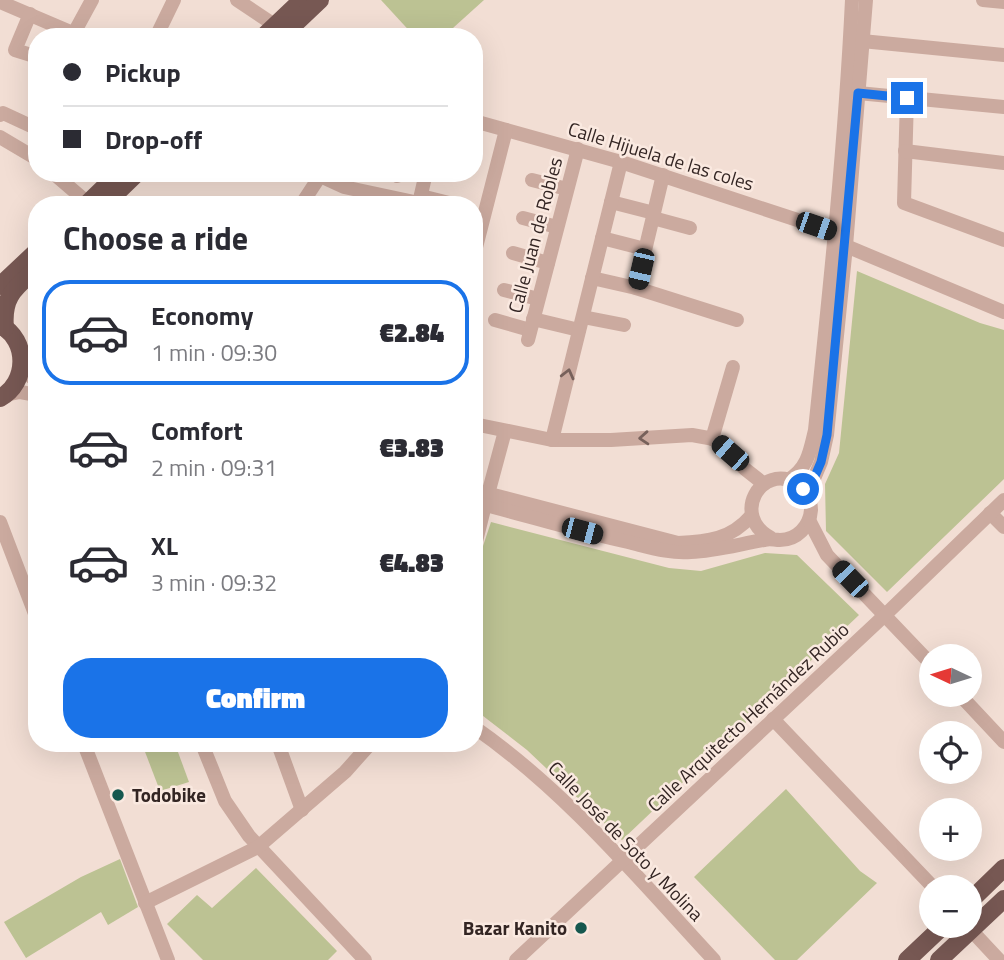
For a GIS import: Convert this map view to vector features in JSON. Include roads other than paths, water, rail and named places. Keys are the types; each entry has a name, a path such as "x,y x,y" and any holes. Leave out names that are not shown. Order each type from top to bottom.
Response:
{"main road":[{"path":"283,28 302,0"},
{"path":"286,28 320,0"},
{"path":"99,196 111,182"},
{"path":"104,196 124,182"},
{"path":"0,286 28,260"},
{"path":"2,397 15,385 21,373 22,359 14,336 2,327 6,301 28,277"},
{"path":"982,889 1004,868"},
{"path":"982,920 1004,899"},
{"path":"907,960 930,938"},
{"path":"939,960 962,938"}],"street":[{"path":"81,28 92,0"},
{"path":"160,28 174,0"},
{"path":"237,0 272,28"},
{"path":"788,480 800,472 808,458 815,430 848,74 852,0"},
{"path":"807,495 821,462 827,435 866,0"},
{"path":"983,0 1004,2"},
{"path":"0,2 62,28"},
{"path":"28,54 15,50 30,14"},
{"path":"862,41 1004,55"},
{"path":"858,93 1004,107"},
{"path":"907,98 904,203 1004,240"},
{"path":"0,115 3,113 28,125"},
{"name":"Calle Hijuela de las coles","path":"483,124 621,162 834,232"},
{"path":"483,220 506,130"},
{"path":"0,137 28,154"},
{"name":"Calle Juan de Robles","path":"495,320 531,329 578,149"},
{"path":"905,151 1004,163"},
{"path":"552,440 621,162"},
{"path":"636,288 663,175"},
{"path":"532,180 567,189"},
{"path":"64,182 82,196"},
{"path":"335,182 344,187 393,196"},
{"path":"611,202 690,228"},
{"path":"523,218 557,227"},
{"path":"602,238 645,249"},
{"path":"846,246 1004,312"},
{"path":"513,253 548,263"},
{"path":"592,278 636,288 737,320"},
{"path":"504,290 538,299"},
{"path":"531,329 581,323 624,326"},
{"path":"22,359 28,374"},
{"path":"712,439 733,367"},
{"path":"2,397 20,392 28,394"},
{"path":"483,426 552,440 611,440 692,435 712,439 764,484"},
{"path":"483,490 505,431"},
{"path":"771,538 755,526 751,516 752,498 764,484 788,480 803,489 811,508 804,528 788,539"},
{"path":"483,499 678,543 699,542 732,534 751,516"},
{"path":"483,499 600,536 668,551 690,552 771,538 809,545 827,555"},
{"name":"Calle Arquitecto Hernández Rubio","path":"516,960 1004,500"},
{"path":"990,513 1004,527"},
{"path":"809,520 827,555 919,651"},
{"path":"0,522 28,595"},
{"path":"971,707 1004,742"},
{"path":"773,719 922,875"},
{"name":"Calle José de Soto y Molina","path":"483,734 521,762 573,810 714,960"},
{"path":"87,752 168,960"},
{"path":"205,752 225,801 258,847 365,960"},
{"path":"281,752 302,810"},
{"path":"145,903 258,847 345,772 363,752"},
{"path":"978,938 999,960"}],"place":[{"name":"Todobike","path":"118,795"},
{"name":"Bazar Kanito","path":"581,928"}]}
